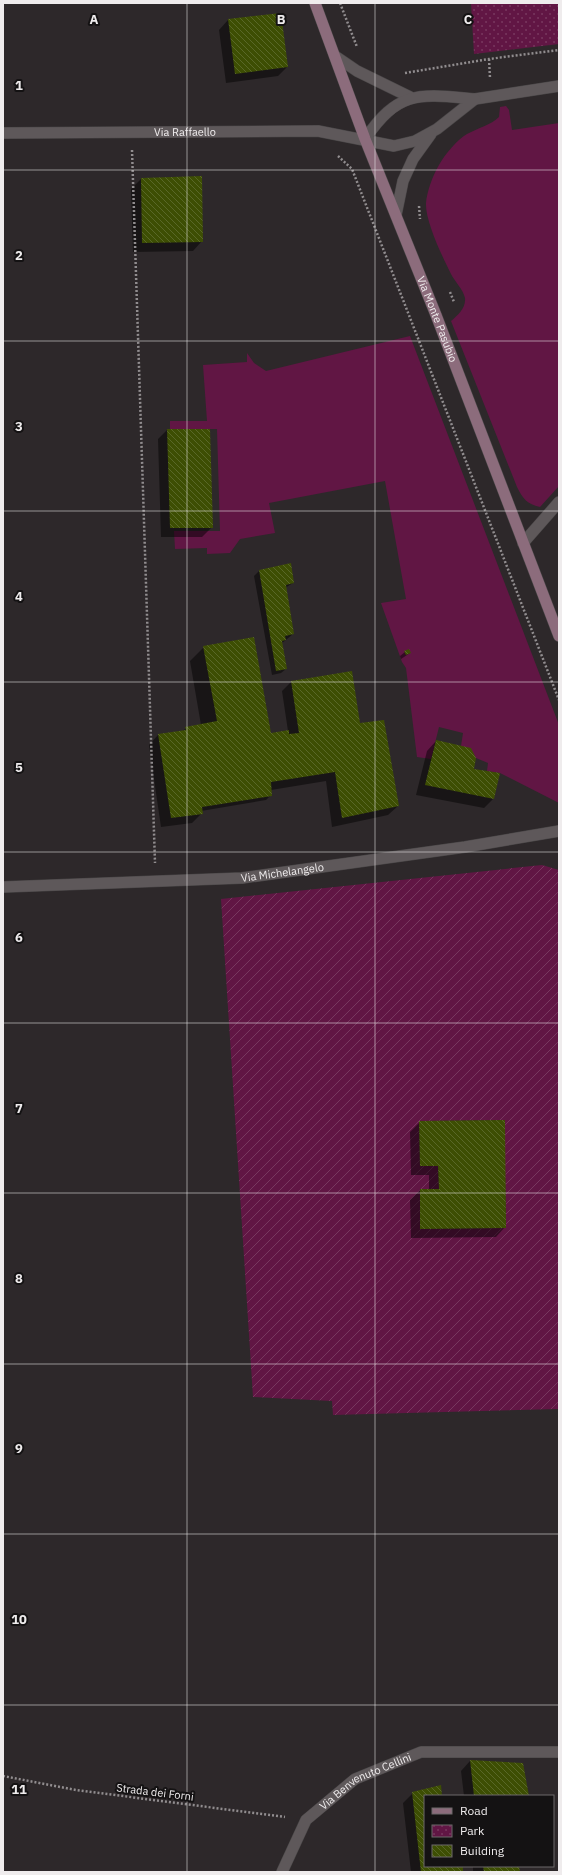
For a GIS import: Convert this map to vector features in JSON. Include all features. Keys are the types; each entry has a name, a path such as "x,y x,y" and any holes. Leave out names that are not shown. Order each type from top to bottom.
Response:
{"main road":[{"name":"Via Monte Pasubio","path":"315,3 366,139 436,315 559,636"}],"street":[{"path":"335,56 357,71 410,97"},
{"path":"366,139 378,120 393,107 410,97 430,95 475,99 559,86"},
{"path":"396,215 403,181 413,159 433,131 475,99"},
{"name":"Via Raffaello","path":"3,133 318,131 366,139 394,146 415,141 433,131"},
{"path":"523,544 559,502"},
{"name":"Via Michelangelo","path":"3,887 242,878 465,847 559,831"},
{"name":"Via Benvenuto Cellini","path":"282,1872 306,1820 355,1779 421,1752 559,1752"}],"path":[{"path":"340,3 360,54"},
{"path":"399,74 489,59 559,50"},
{"path":"489,59 492,97"},
{"path":"131,132 156,882"},
{"path":"334,153 352,169 559,700"},
{"path":"418,201 420,220"},
{"path":"412,324 453,308 454,304 448,288"},
{"name":"Strada dei Forni","path":"3,1776 76,1790 306,1820"}],"green space":[{"path":"471,3 559,3 559,44 474,54"},
{"path":"506,106 509,110 512,130 559,123 559,486 540,507 526,500 521,495 517,487 451,321 463,308 465,298 439,249 426,211 426,203 431,183 437,169 448,152 467,134 496,120 499,117 500,107"},
{"path":"410,336 559,725 559,803 500,773 487,771 488,763 476,758 461,746 463,733 439,727 431,759 417,757 406,668 402,662 381,603 406,599 385,481 269,503 275,533 240,539 230,553 207,554 207,548 175,549 174,531 220,531 217,429 170,429 170,421 207,421 203,365 247,362 247,353 254,363 266,371"},
{"path":"542,865 559,870 559,1409 333,1415 332,1401 253,1397 221,899","holes":["504,1120 506,1228 420,1229 420,1190 439,1189 438,1166 420,1166 419,1121"]}],"building":[{"path":"281,13 288,67 235,74 228,19"},
{"path":"202,176 203,242 142,243 141,178"},
{"path":"167,429 210,429 213,528 170,528"},
{"path":"291,563 294,583 286,585 294,634 285,636 286,640 282,641 287,669 276,671 259,570"},
{"path":"254,637 271,733 289,730 289,734 299,733 291,681 352,671 360,723 384,720 399,806 342,818 335,772 271,782 272,796 202,807 203,814 171,818 158,734 186,730 185,727 217,721 203,646"},
{"path":"409,649 411,653 406,655 404,651"},
{"path":"436,740 471,748 476,758 474,769 500,773 494,799 425,785"},
{"path":"505,1120 506,1228 420,1229 420,1189 439,1189 438,1166 420,1166 419,1121"},
{"path":"470,1760 523,1763 529,1795 474,1795"},
{"path":"441,1785 442,1795 424,1795 424,1867 463,1867 463,1872 421,1872 412,1792"},
{"path":"483,1867 519,1867 520,1872 484,1872"}]}
